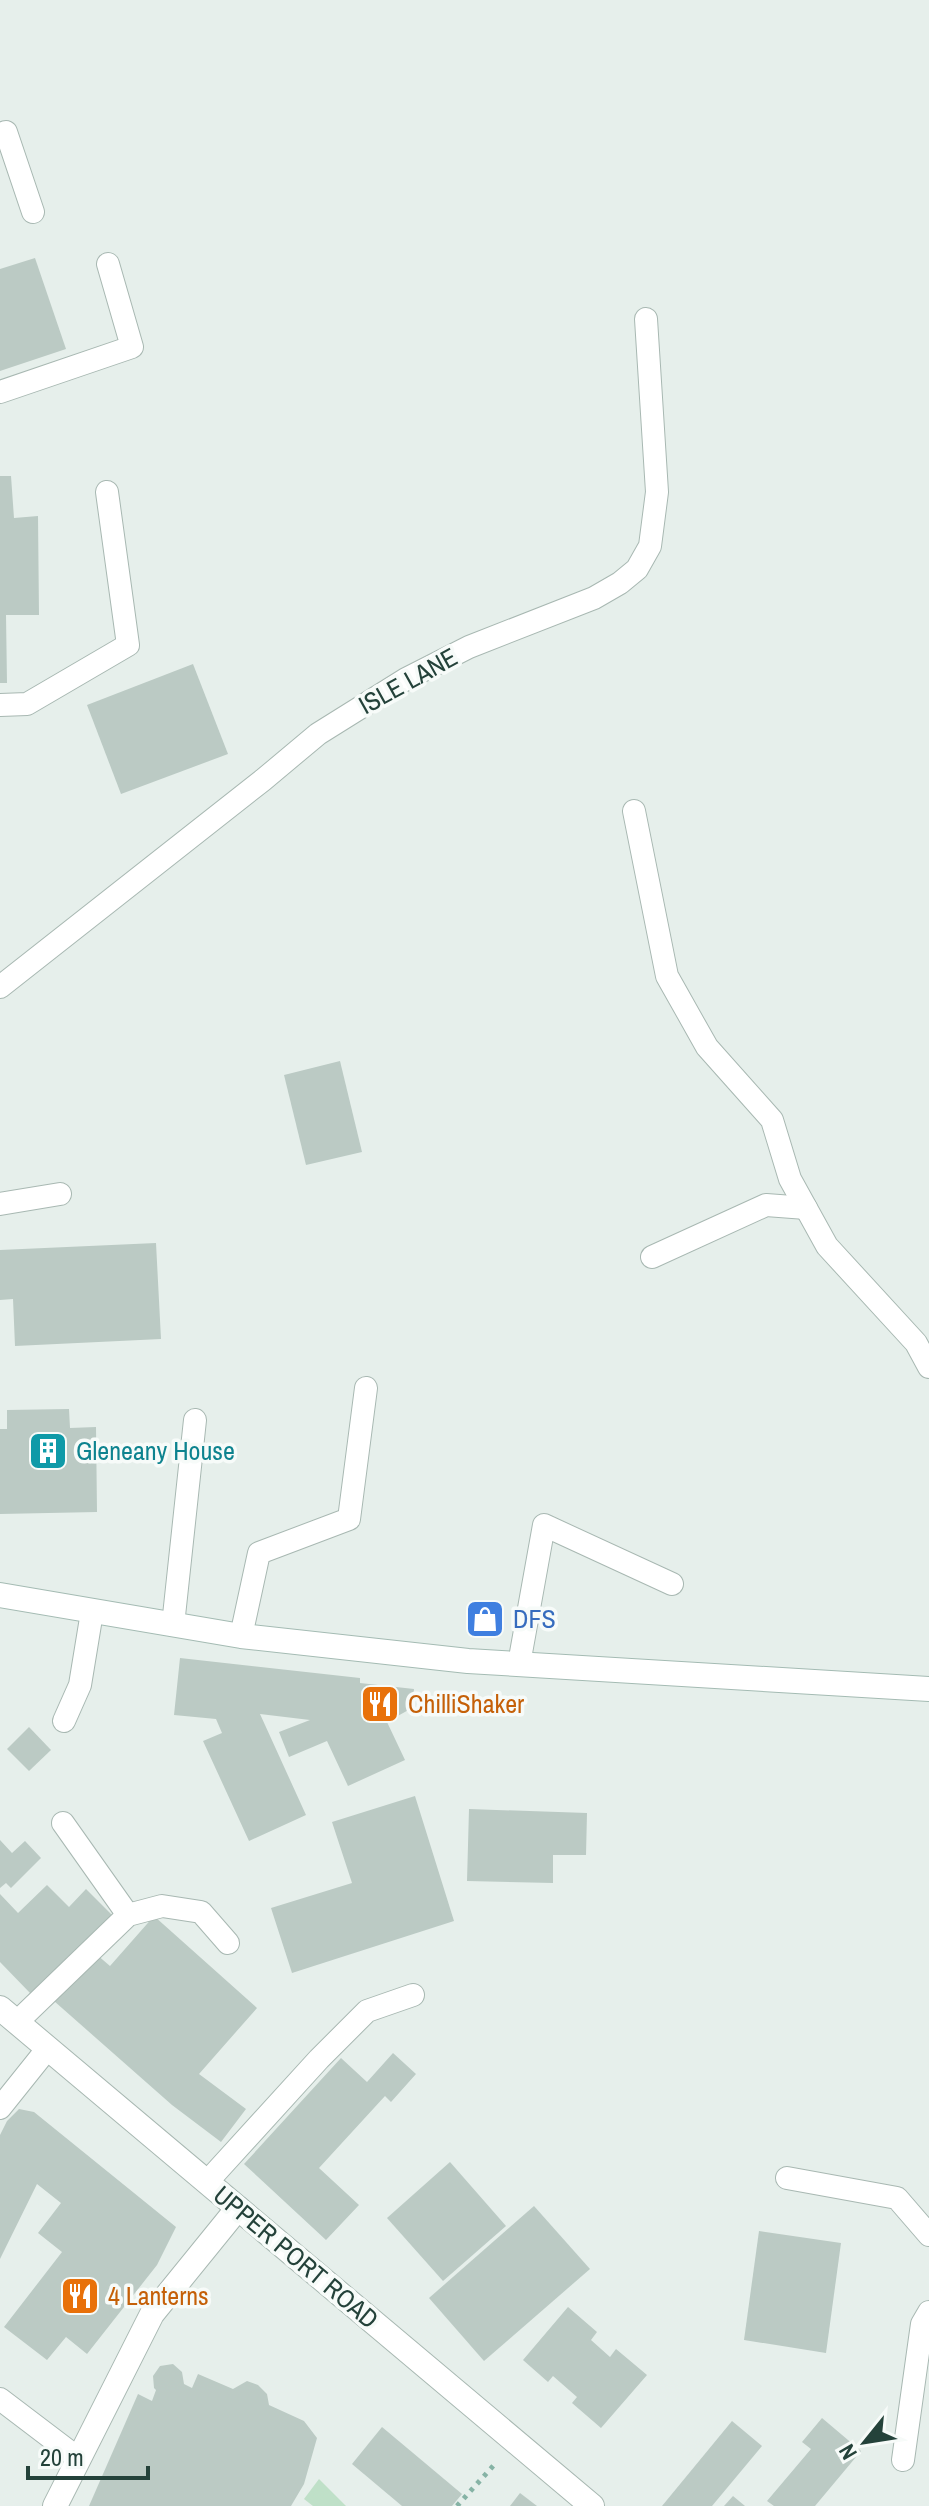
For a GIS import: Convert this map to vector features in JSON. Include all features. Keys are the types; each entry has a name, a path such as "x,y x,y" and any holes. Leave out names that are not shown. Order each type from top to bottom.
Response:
{"street":[{"path":"0,1595 241,1636 468,1661 929,1689"},
{"name":"UPPER PORT ROAD","path":"8,2015 592,2506"},
{"path":"55,2506 152,2314 238,2208"}],"lane":[{"path":"0,134 6,132 33,212"},
{"path":"0,392 132,347 108,264"},
{"name":"ISLE LANE","path":"0,987 318,734 418,672 469,647 594,598 637,569 650,546 657,492 646,319"},
{"path":"0,705 27,704 128,645 107,492"},
{"path":"634,811 667,976 707,1047 772,1120 790,1179 827,1246 916,1343 929,1367"},
{"path":"0,1204 60,1194"},
{"path":"652,1257 766,1205 806,1208"},
{"path":"241,1636 259,1553 349,1519 366,1388"},
{"path":"173,1625 195,1420"},
{"path":"519,1664 544,1525 672,1584"},
{"path":"64,1721 80,1685 92,1612"},
{"path":"63,1823 128,1915"},
{"path":"8,2015 128,1915 162,1906 201,1912 228,1943"},
{"path":"207,2182 367,2011 413,1995"},
{"path":"0,2108 48,2048"},
{"path":"787,2178 897,2198 929,2235"},
{"path":"903,2460 922,2324 929,2312"},
{"path":"0,2399 79,2459"}],"path":[{"path":"457,2506 516,2441"}],"green space":[{"path":"319,2479 346,2506 313,2506 304,2499"}],"building":[{"path":"35,258 66,349 0,371 0,269"},
{"path":"0,476 11,476 14,518 38,516 39,615 6,615 7,683 0,683"},
{"path":"193,664 228,754 121,794 87,705"},
{"path":"340,1061 362,1152 306,1165 284,1075"},
{"path":"156,1243 161,1339 15,1346 13,1299 0,1300 0,1250"},
{"name":"Gleneany House","path":"69,1409 70,1428 96,1427 97,1512 0,1514 0,1429 7,1429 7,1410"},
{"path":"180,1658 360,1678 360,1683 414,1689 412,1708 387,1722 405,1760 348,1786 327,1741 289,1757 279,1732 310,1720 260,1714 306,1815 249,1841 203,1741 222,1733 216,1719 174,1715"},
{"path":"29,1727 51,1750 29,1771 7,1749"},
{"path":"415,1796 454,1921 292,1973 271,1908 352,1883 332,1822"},
{"path":"469,1809 587,1813 586,1855 553,1855 553,1883 467,1881"},
{"path":"0,1840 12,1853 25,1841 41,1858 11,1888 6,1883 0,1888"},
{"path":"47,1885 69,1907 86,1889 112,1915 31,1994 0,1962 0,1894 18,1913"},
{"path":"154,1916 257,2008 199,2074 246,2109 221,2142 172,2105 54,2001 96,1954 110,1966"},
{"path":"393,2053 416,2074 391,2102 385,2096 319,2168 359,2205 326,2240 244,2164 341,2058 367,2082"},
{"path":"19,2109 34,2112 176,2227 157,2265 87,2354 66,2337 47,2360 4,2327 62,2252 38,2233 61,2203 37,2184 0,2259 0,2135 7,2121"},
{"path":"450,2162 506,2226 443,2281 387,2218"},
{"path":"534,2206 590,2269 484,2361 429,2298"},
{"path":"759,2231 841,2243 826,2353 744,2340"},
{"path":"568,2307 597,2332 591,2340 610,2357 616,2349 647,2375 601,2428 572,2403 577,2397 553,2376 548,2382 523,2360"},
{"path":"173,2364 182,2372 184,2384 192,2388 198,2374 233,2389 247,2381 258,2385 267,2394 269,2405 304,2421 317,2438 304,2484 291,2506 89,2506 138,2394 152,2401 156,2390 153,2376 160,2366"},
{"path":"822,2418 861,2451 815,2506 774,2506 767,2501 811,2449 802,2442"},
{"path":"732,2421 762,2446 712,2506 662,2506"},
{"path":"382,2427 462,2494 452,2506 402,2506 352,2464"},
{"path":"520,2493 537,2506 510,2506"},
{"path":"733,2496 745,2506 724,2506"}],"place":[{"name":"Gleneany House","path":"48,1451"},
{"name":"DFS","path":"485,1619"},
{"name":"ChilliShaker","path":"380,1704"},
{"name":"4 Lanterns","path":"80,2296"}]}
